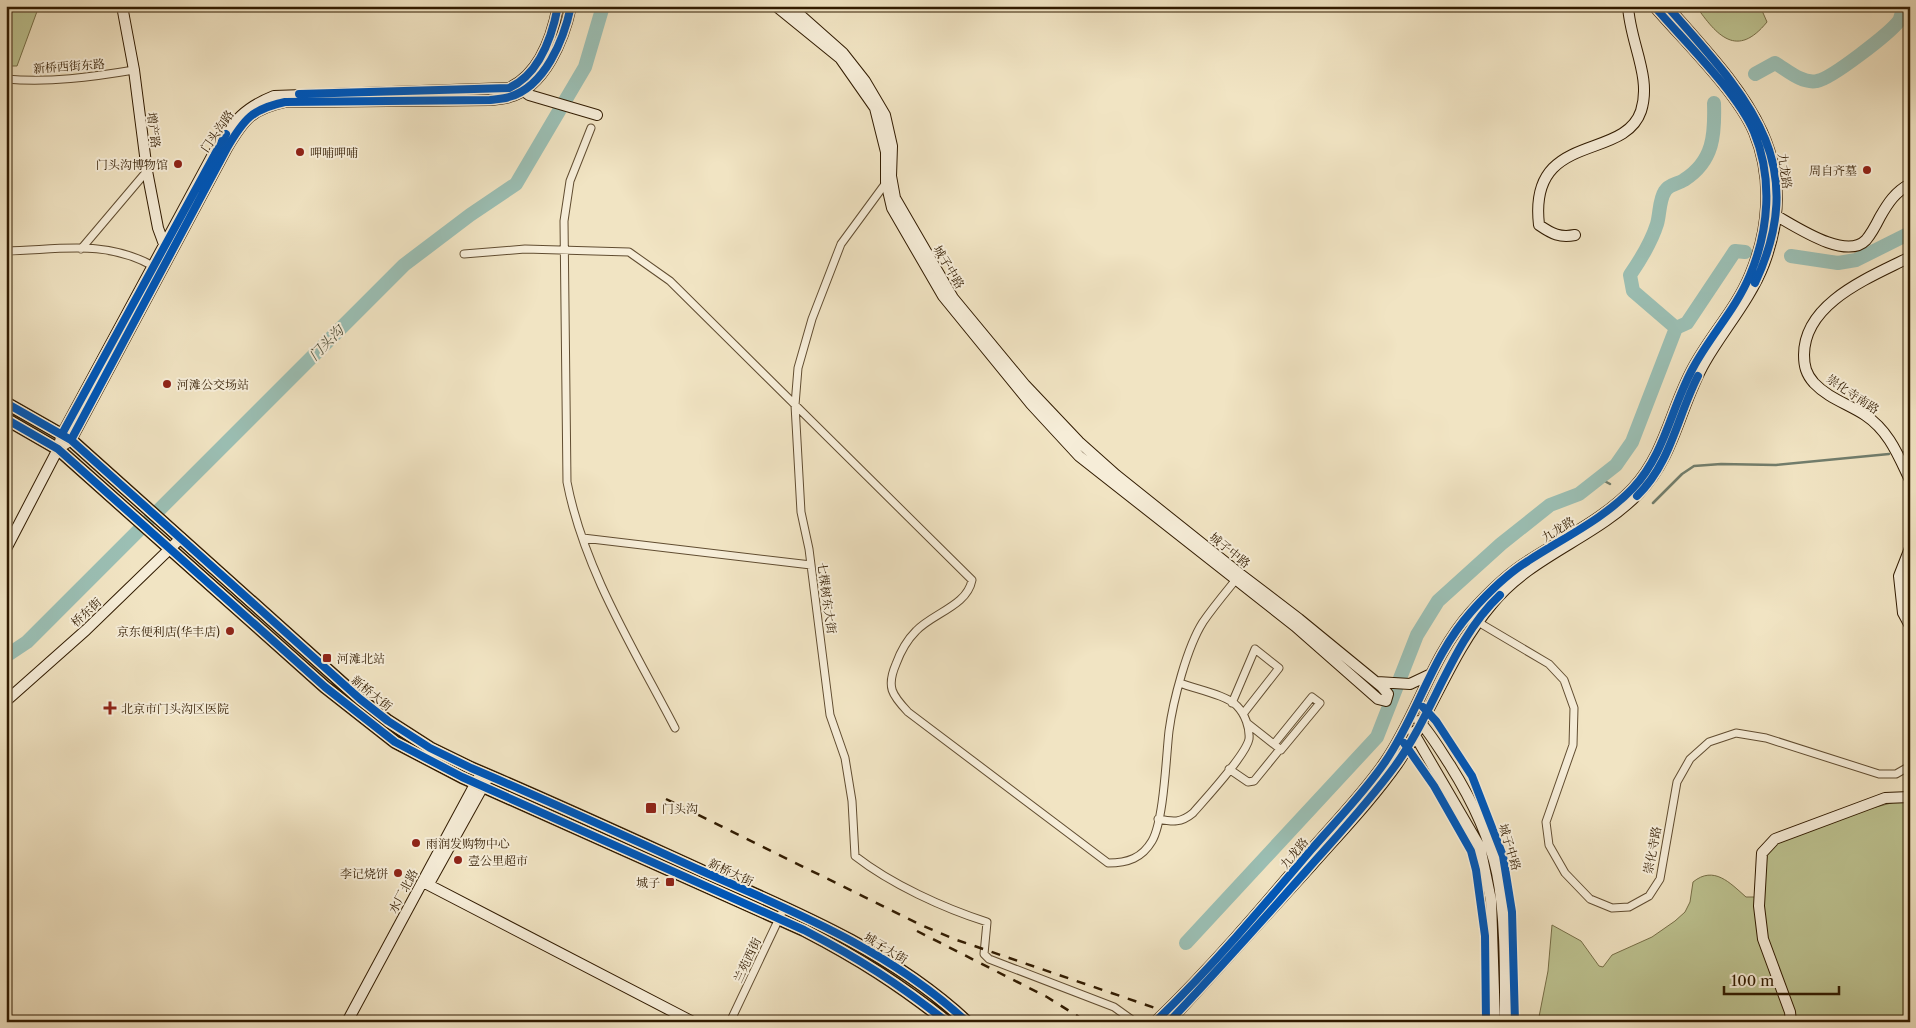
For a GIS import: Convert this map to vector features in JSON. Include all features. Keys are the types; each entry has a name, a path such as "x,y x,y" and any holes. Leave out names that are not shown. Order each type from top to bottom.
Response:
{"main road":[{"name":"增产路","path":"122,6 134,70 146,171 168,248"},
{"path":"519,88 544,52 554,27 558,6"},
{"path":"519,88 528,87 543,71 556,50 572,6"},
{"name":"城子中路","path":"776,6 840,58 875,108 886,152 889,179 895,198 953,298 1030,391 1079,442 1116,475 1295,626 1378,699 1386,700 1388,694 1377,682 1300,619 1237,577"},
{"name":"城子中路","path":"790,6 843,53 865,81 884,116 892,146 889,179"},
{"path":"1575,235 1563,237 1552,234 1539,225 1537,212 1543,186 1555,164 1618,135 1631,127 1640,113 1645,93 1644,72 1635,50 1628,6"},
{"name":"九龙路","path":"1156,1022 1278,889 1367,787 1387,759 1440,653 1470,613 1524,563 1587,525 1634,487 1651,465 1666,436 1681,393 1693,367 1736,302 1749,278 1761,246 1767,215 1767,189 1754,132 1738,105 1654,6"},
{"name":"九龙路","path":"1169,1022 1357,814 1396,765 1422,725 1451,665 1493,601 1516,580 1620,512 1654,476 1672,442 1696,380 1740,311 1764,264 1775,215 1774,168 1769,146 1759,122 1746,100 1667,6"},
{"path":"519,88 597,115"},
{"name":"门头沟路","path":"6,549 58,449 168,248 217,147 238,117 255,104 274,96 519,88"},
{"path":"1775,215 1841,248 1856,246 1865,241 1888,202 1902,188 1910,184"},
{"name":"门头沟路","path":"66,437 153,266 168,248"},
{"name":"崇化寺南路","path":"1910,257 1862,282 1815,317 1804,347 1804,368 1813,382 1826,393 1866,416 1887,434 1910,480"},
{"name":"新桥大街","path":"6,403 66,437 163,521 335,678 388,721 483,779"},
{"name":"新桥大街","path":"6,419 58,449 325,688 371,725 423,758 483,779 781,913"},
{"name":"桥东街","path":"6,701 86,630 181,538"},
{"path":"1910,548 1899,576 1903,613 1910,626"},
{"path":"1377,682 1410,684 1429,676"},
{"name":"城子中路","path":"1411,713 1422,725 1462,784 1492,852 1497,874 1501,912 1505,1022"},
{"path":"1406,724 1415,736 1480,847 1491,900 1495,1022"},
{"name":"水厂北路","path":"347,1022 426,884 483,779"},
{"path":"1791,1022 1790,1012 1764,939 1760,906 1762,853 1775,839 1885,798 1910,797"},
{"path":"354,1022 426,884 693,1022"},
{"name":"城子大街","path":"781,913 902,986 947,1022"},
{"name":"城子大街","path":"781,913 813,921 872,951 910,976 967,1022"}],"street":[{"name":"新桥西街东路","path":"6,79 54,80 101,76 134,70"},
{"path":"591,128 570,181 564,221 566,250 564,345 567,482 574,515 601,586 675,728"},
{"path":"81,249 146,171"},
{"name":"七棵树东大街","path":"889,179 841,244 812,319 798,368 795,406 801,512 811,564 830,715 845,758 852,801 855,856 876,873 966,915 987,922 984,954 989,959 1114,1007 1135,1022"},
{"path":"464,254 525,249 629,252 646,262 670,281 972,580 970,589 960,600 916,631 900,653 890,678 894,697 908,712 1108,863 1126,863 1141,855 1153,840 1158,819 1170,728 1180,683 1202,624 1237,577"},
{"path":"6,250 115,250 135,256 153,266"},
{"path":"582,538 811,564"},
{"name":"崇化寺路","path":"1478,622 1548,664 1564,680 1574,708 1572,745 1546,822 1549,845 1565,873 1590,899 1612,908 1629,907 1649,896 1660,879 1677,782 1690,760 1709,742 1736,733 1766,738 1879,774 1896,774 1910,766"},
{"path":"1232,703 1255,649 1278,668 1242,714"},
{"path":"1180,683 1232,703 1242,714 1249,739 1240,755"},
{"path":"1229,769 1248,782 1254,781 1277,747 1312,697 1320,703 1277,747"},
{"path":"1246,723 1277,747"},
{"path":"1158,819 1174,823 1185,820 1260,733"},
{"name":"兰苑西街","path":"730,1022 781,913"}],"green space":[{"path":"6,6 39,6 17,66 6,66"},
{"path":"1696,6 1760,6 1767,22 1756,33 1746,39 1737,41 1728,39 1712,26"},
{"path":"1906,801 1910,803 1910,1022 1576,1022 1564,1018 1558,1022 1538,1022 1548,971 1552,925 1581,941 1599,966 1603,967 1612,955 1652,937 1685,912 1690,902 1693,882 1701,877 1708,875 1721,878 1746,897 1760,897 1759,857 1786,831 1895,802"}],"waterway":[{"name":"门头沟","path":"6,656 27,642 404,265 470,215 516,184 585,67 603,6"},
{"path":"1755,74 1775,63 1795,76 1806,80 1817,81 1824,78 1860,55 1893,27 1899,21 1904,6"},
{"path":"1676,328 1633,291 1630,275 1652,238 1665,191 1694,173 1707,155 1713,136 1714,103"},
{"path":"1791,256 1838,263 1856,260 1910,233"},
{"path":"1186,943 1377,737 1417,635 1438,601 1501,544 1550,505 1579,494 1616,465 1632,442 1676,328 1687,323 1735,251 1745,252"},
{"path":"1904,452 1910,452"},
{"path":"1653,503 1682,474 1694,466 1721,464 1776,465 1889,454"},
{"path":"1599,478 1610,484"}],"railway":[{"path":"666,799 919,924 954,939 1196,1022"},
{"path":"917,931 1047,997 1087,1022"}],"cycle path":[{"path":"299,94 509,88 520,82 537,64 548,42 558,6"},
{"path":"71,440 227,148 250,117 264,108 285,102 490,100 509,97 522,92 543,73 558,47 571,6"},
{"path":"1155,1022 1235,938 1377,774 1397,744 1445,648 1471,612 1512,572 1609,509 1622,499 1644,475 1660,446 1685,383 1750,275 1761,240 1766,204 1764,167 1754,132 1746,116 1723,84 1654,6"},
{"path":"1667,6 1721,69 1744,100 1762,131 1773,164 1777,200 1771,239 1755,283"},
{"path":"62,434 226,134"},
{"path":"1637,496 1649,483 1666,454 1698,376"},
{"path":"6,403 71,440 360,699 388,721 430,748 471,768 772,902 841,935 907,974 967,1022"},
{"path":"6,419 58,449 325,687 395,742 462,777 804,930 878,972 947,1022"},
{"path":"1169,1022 1290,889 1385,780 1409,745 1469,633 1483,613 1500,595"},
{"path":"1423,707 1436,721 1472,776 1503,856 1512,912 1515,1022"},
{"path":"1404,743 1434,786 1471,851 1476,870 1485,936 1486,1022"}],"place":[{"name":"呷哺呷哺","path":"300,152"},
{"name":"门头沟博物馆","path":"178,164"},
{"name":"周自齐墓","path":"1867,170"},
{"name":"河滩公交场站","path":"167,384"},
{"name":"京东便利店(华丰店)","path":"230,631"},
{"name":"河滩北站","path":"327,658"},
{"name":"北京市门头沟区医院","path":"110,708"},
{"name":"门头沟","path":"651,808"},
{"name":"雨润发购物中心","path":"416,843"},
{"name":"壹公里超市","path":"458,860"},
{"name":"李记烧饼","path":"398,873"},
{"name":"城子","path":"670,882"}]}
